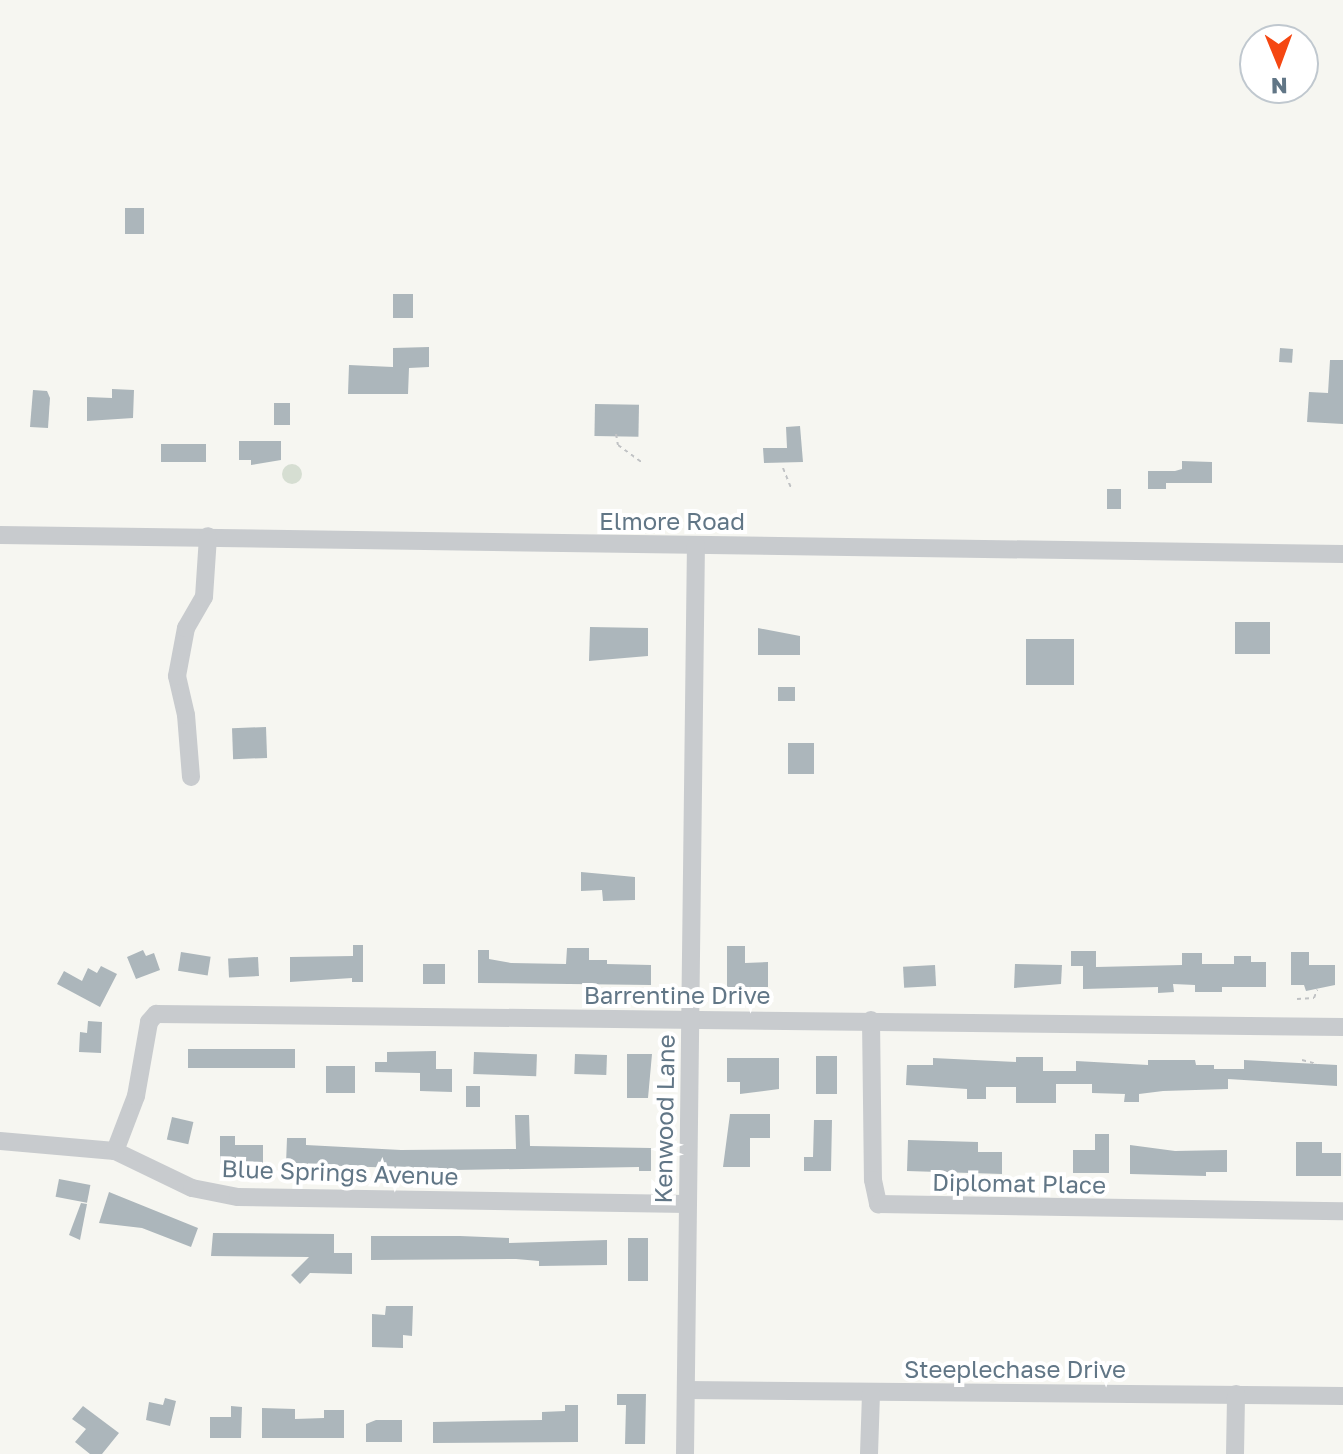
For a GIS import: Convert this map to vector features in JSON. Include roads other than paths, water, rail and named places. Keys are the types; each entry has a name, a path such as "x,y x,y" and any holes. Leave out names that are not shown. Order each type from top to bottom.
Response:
{"street":[{"name":"Elmore Road","path":"0,535 208,536 447,545 696,545 1343,554"},
{"path":"191,777 177,676 186,628 204,597 208,536"},
{"name":"Kenwood Lane","path":"685,1454 696,545"},
{"name":"Barrentine Drive","path":"115,1151 136,1096 149,1022 156,1014 1343,1027"},
{"name":"Diplomat Place","path":"871,1020 873,1180 878,1204 1343,1211"},
{"name":"Blue Springs Avenue","path":"0,1141 115,1151 192,1188 238,1197 687,1204"},
{"name":"Steeplechase Drive","path":"686,1390 1343,1396"},
{"path":"869,1454 871,1393"},
{"path":"1235,1454 1236,1394"}]}
